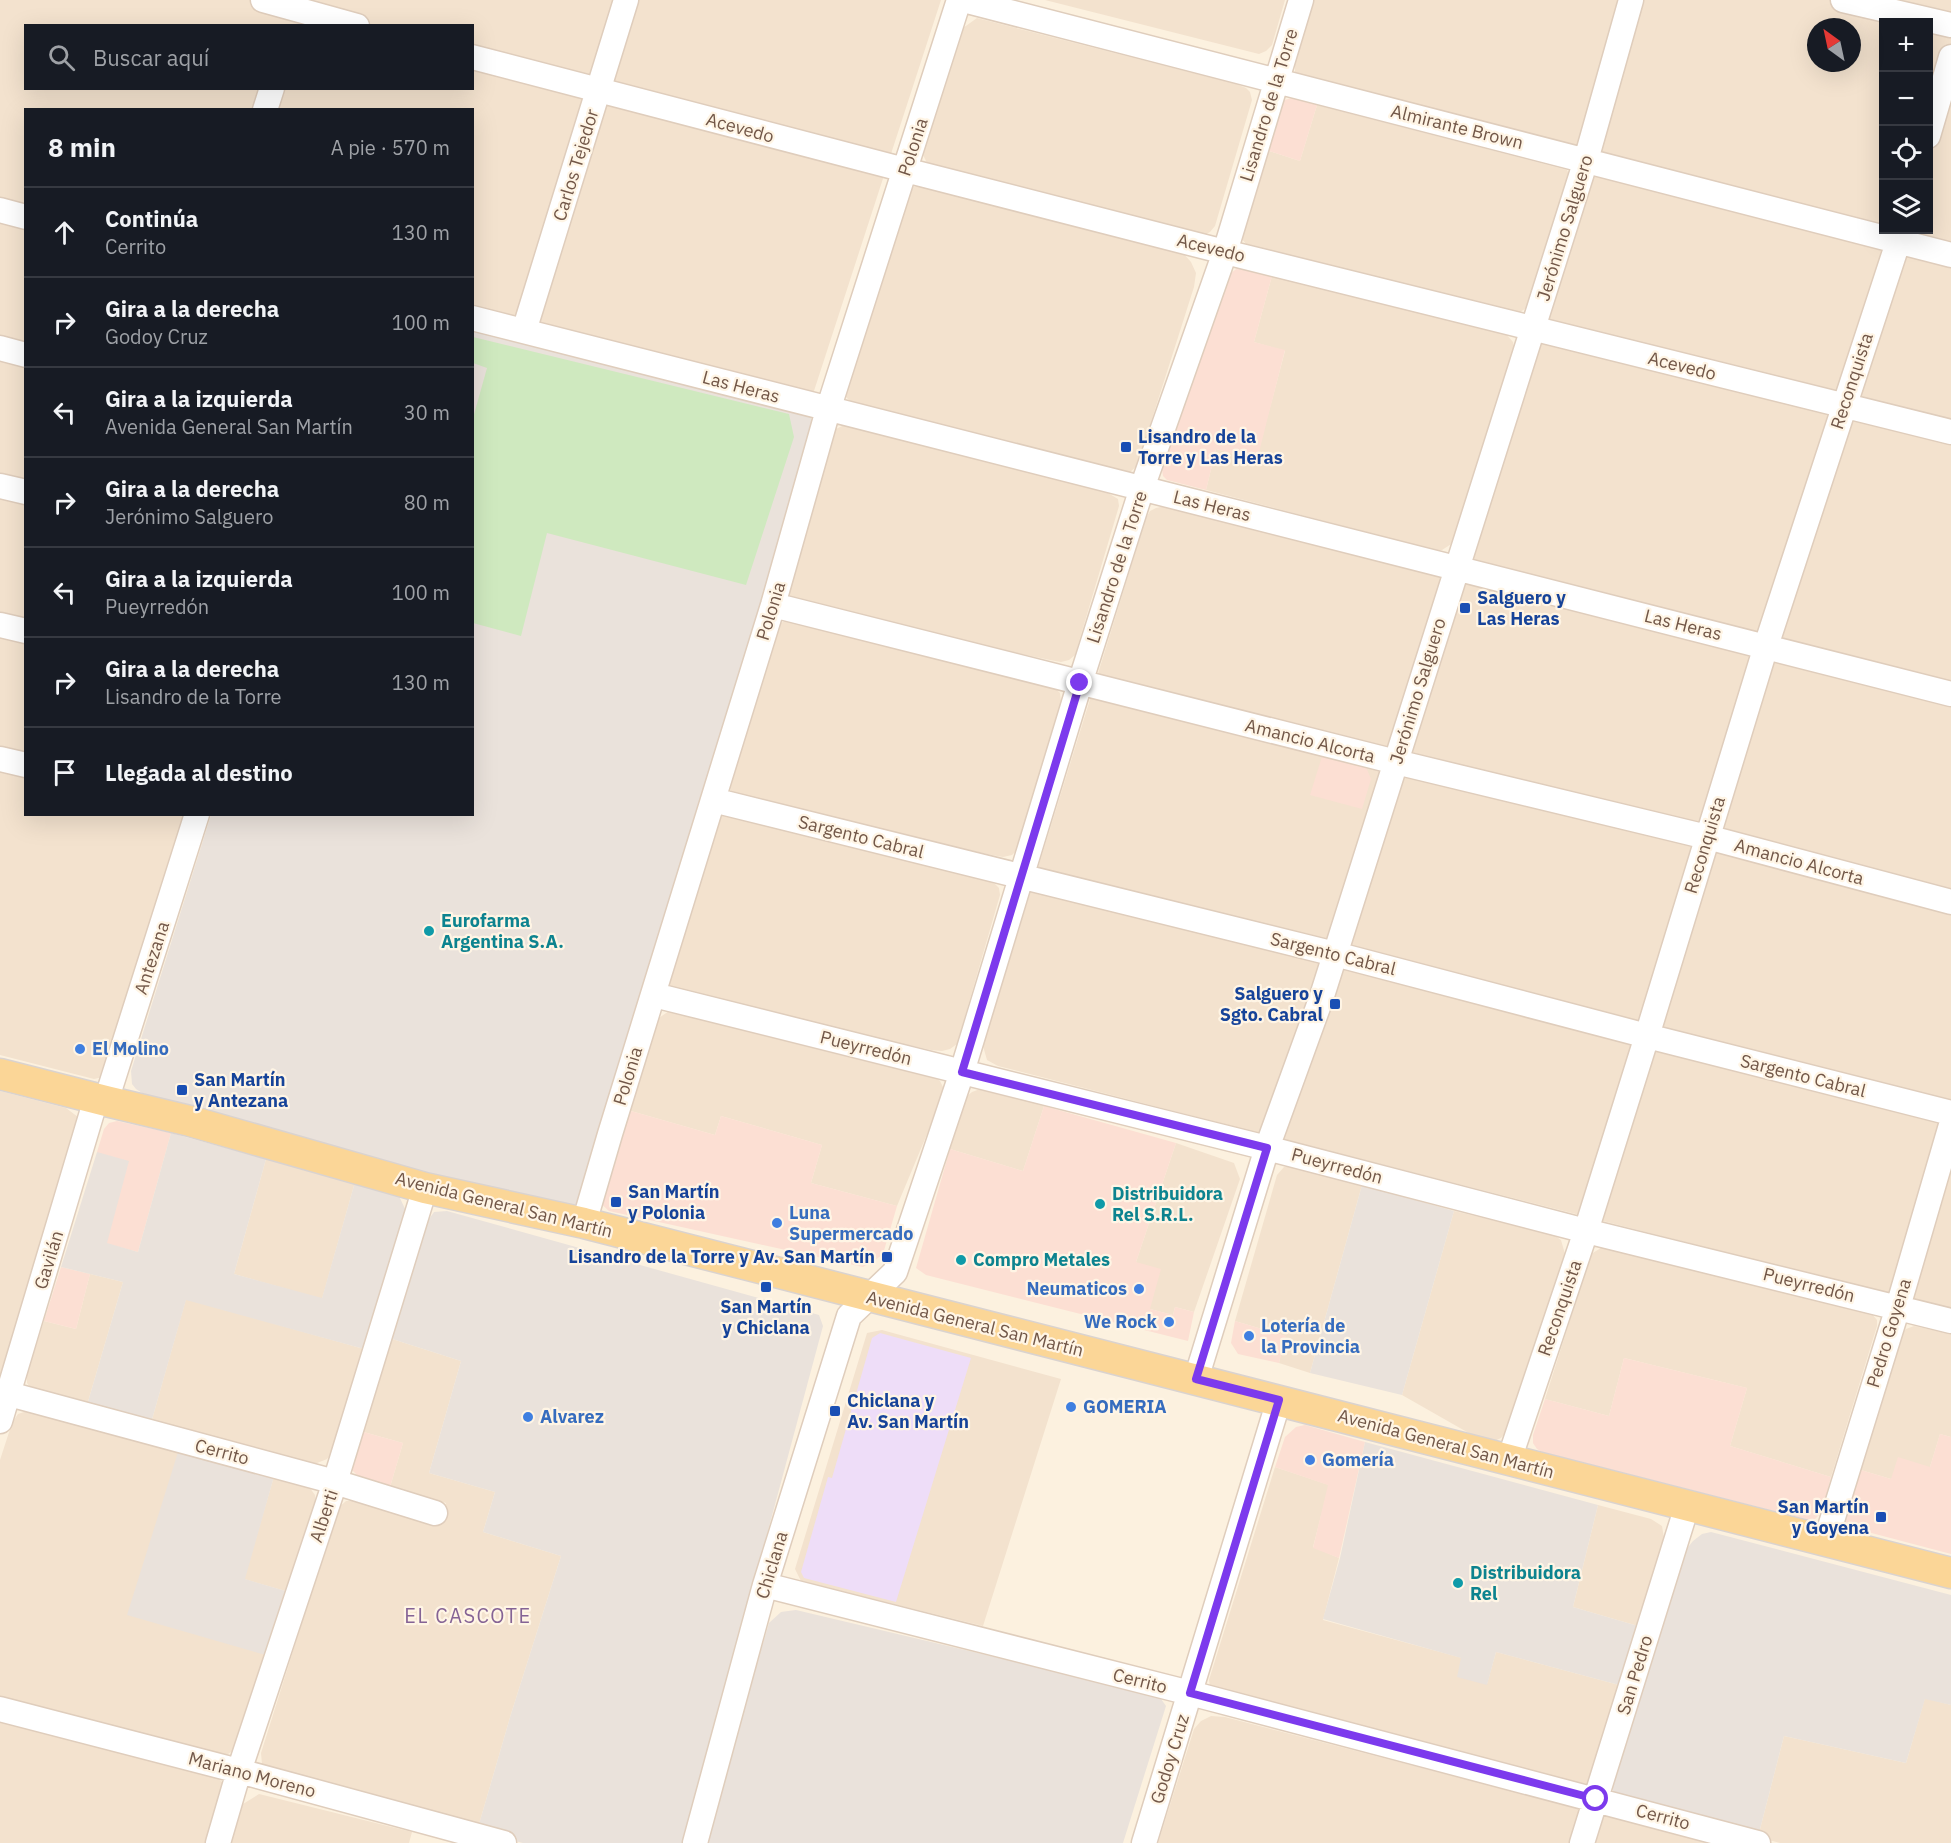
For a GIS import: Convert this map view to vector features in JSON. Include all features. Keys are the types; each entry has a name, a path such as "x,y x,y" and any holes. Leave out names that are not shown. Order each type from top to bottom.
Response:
{"main road":[{"name":"Avenida General San Martín","path":"0,1074 190,1120 425,1188 584,1223 1951,1573"}],"street":[{"path":"263,0 298,12 349,24"},
{"name":"Carlos Tejedor","path":"524,331 626,0"},
{"name":"Almirante Brown","path":"961,0 1586,160 1900,236 1951,255"},
{"name":"Polonia","path":"584,1223 773,605 828,410 961,0"},
{"name":"Lisandro de la Torre","path":"868,1297 895,1272 962,1072 1080,683 1142,489 1225,252 1301,0"},
{"name":"Jerónimo Salguero","path":"1196,1379 1267,1148 1321,999 1586,160 1631,0"},
{"path":"1843,0 1951,25"},
{"path":"1932,126 1951,57"},
{"name":"Acevedo","path":"474,58 1225,252 1951,432"},
{"path":"266,108 271,90"},
{"path":"0,210 24,216"},
{"name":"Reconquista","path":"1509,1460 1586,1231 1766,646 1900,236"},
{"name":"Las Heras","path":"474,318 1951,694"},
{"path":"0,348 24,354"},
{"path":"0,486 24,492"},
{"name":"Amancio Alcorta","path":"773,605 1396,762 1707,837 1951,902"},
{"path":"0,625 24,631"},
{"path":"0,759 24,765"},
{"name":"Sargento Cabral","path":"713,800 1335,954 1951,1113"},
{"name":"Antezana","path":"101,1100 196,816"},
{"name":"Pueyrredón","path":"654,995 1951,1321"},
{"name":"Gavilán","path":"0,1421 101,1100"},
{"name":"Pedro Goyena","path":"1826,1540 1951,1125"},
{"name":"Alberti","path":"218,1843 239,1771 335,1482 425,1188"},
{"name":"Chiclana","path":"695,1843 765,1585 849,1316 868,1297"},
{"name":"Cerrito","path":"9,1394 335,1482 435,1514"},
{"name":"Godoy Cruz","path":"1144,1843 1279,1400"},
{"name":"San Pedro","path":"1582,1843 1687,1506"},
{"name":"Cerrito","path":"765,1585 1190,1693 1758,1843"},
{"name":"Mariano Moreno","path":"0,1709 504,1843"}],"shaded area":[{"path":"0,0 941,0 813,394 474,312 474,108 24,108 24,816 189,816 103,1077 94,1079 0,1055"},
{"path":"1045,0 1285,0 1272,45 1259,54"},
{"path":"1312,0 1951,0 1951,1310 998,1066 987,1060 983,1046 1150,511 1165,506 1464,582 1599,158 1304,79 1295,73 1295,61"},
{"path":"977,18 1246,88 1252,100 1215,226 1210,232 1203,236 933,167 927,163 923,155 963,28"},
{"path":"1292,98 1317,105 1300,161 1266,150 1280,105 1284,100"},
{"path":"1317,105 1567,170 1570,176 1528,307 1513,314 1246,244 1242,239 1242,234 1266,150 1300,161"},
{"path":"919,186 1183,253 1191,262 1196,273 1194,287 1137,466 1130,472 1120,474 856,405 844,395 911,187"},
{"path":"1240,266 1273,272 1254,342 1285,350 1257,460 1216,449 1206,490 1167,480 1162,470 1226,277"},
{"path":"1273,272 1506,334 1513,342 1514,347 1456,541 1442,550 1435,550 1206,490 1216,449 1256,460 1285,351 1254,342"},
{"path":"474,326 805,410 815,424 579,1207 555,1213 142,1093 132,1084 131,1071 211,816 474,816"},
{"path":"844,425 1103,490 1118,499 1119,506 1075,655 1061,662 1050,660 801,606 789,597 785,584 831,435"},
{"path":"787,620 1046,685 1060,693 1061,701 1018,849 1012,855 1003,857 992,855 743,800 731,792 728,779 779,624"},
{"path":"1324,750 1361,761 1366,767 1371,779 1362,809 1310,795"},
{"path":"726,814 984,879 995,884 999,888 1000,895 957,1044 942,1051 931,1050 682,995 670,986 667,973 718,818"},
{"path":"669,1011 935,1077 940,1081 945,1091 897,1206 811,1183 822,1145 721,1116 715,1135 624,1109 656,1020"},
{"path":"988,1088 1044,1106 1023,1171 950,1149 965,1098 972,1092"},
{"path":"0,1091 66,1108 78,1117 82,1127 0,1395"},
{"path":"1044,1106 1176,1143 1136,1262 1161,1269 1150,1309 1173,1315 1175,1307 1194,1312 1188,1341 926,1275 916,1268 950,1149 1023,1171"},
{"path":"624,1109 715,1135 721,1116 822,1145 811,1183 897,1206 883,1254 863,1267 609,1211 599,1202"},
{"path":"117,1121 171,1133 138,1252 107,1244 97,1152 104,1129 109,1123"},
{"path":"171,1133 266,1159 234,1274 322,1298 355,1182 399,1196 406,1211 364,1349 186,1300 151,1423 87,1405 123,1282 61,1267 97,1152 129,1161 107,1243 138,1252"},
{"path":"1176,1143 1234,1163 1240,1179 1194,1312 1175,1307 1173,1315 1150,1309 1136,1262"},
{"path":"266,1159 355,1182 322,1299 234,1274"},
{"path":"1296,1166 1362,1185 1310,1373 1279,1363 1285,1336 1235,1321 1277,1175 1284,1167"},
{"path":"1362,1185 1454,1211 1402,1395 1310,1373"},
{"path":"447,1211 819,1315 823,1326 684,1843 523,1843 477,1831 561,1556 483,1532 495,1492 429,1473 461,1361 389,1338 427,1222 434,1212"},
{"path":"1454,1211 1554,1235 1561,1240 1565,1254 1507,1431 1501,1438 1488,1444 1402,1395"},
{"path":"1609,1247 1872,1314 1877,1320 1877,1326 1831,1477 1730,1446 1747,1388 1624,1358 1609,1416 1545,1399 1591,1254 1601,1248"},
{"path":"61,1267 90,1274 76,1329 44,1321"},
{"path":"90,1274 123,1282 87,1405 32,1390 27,1383 27,1375 44,1321 76,1329"},
{"path":"186,1299 364,1349 335,1451 327,1459 317,1463 305,1463 151,1423"},
{"path":"1235,1321 1286,1336 1279,1363 1238,1354 1231,1343"},
{"path":"1914,1326 1951,1334 1951,1437 1940,1434 1930,1467 1891,1479 1854,1468 1899,1337 1906,1329"},
{"path":"882,1330 1061,1379 983,1626 801,1581 795,1569 867,1333"},
{"path":"880,1333 971,1358 896,1602 804,1578 801,1572 828,1477 832,1478 872,1338"},
{"path":"389,1338 461,1361 429,1473 495,1492 483,1532 561,1556 477,1831 270,1769 262,1764 261,1753 338,1508 346,1501 360,1501 440,1525 446,1503 390,1487 403,1443 360,1431"},
{"path":"1624,1358 1747,1388 1730,1446 1831,1477 1822,1512 1814,1520 1806,1519 1537,1449 1533,1443 1533,1435 1545,1399 1609,1416"},
{"path":"27,1411 179,1449 269,1656 236,1749 228,1754 218,1757 0,1698 0,1460 12,1423 18,1414"},
{"path":"1305,1425 1365,1442 1339,1558 1313,1548 1328,1485 1275,1467 1285,1437 1296,1427"},
{"path":"360,1431 403,1443 390,1487 360,1478 351,1469"},
{"path":"1940,1434 1951,1437 1951,1554 1845,1526 1841,1521 1854,1468 1891,1479 1898,1457 1930,1467"},
{"path":"1365,1442 1598,1505 1573,1607 1638,1626 1619,1685 1496,1652 1487,1685 1457,1677 1461,1658 1323,1619 1340,1558"},
{"path":"179,1449 275,1473 245,1579 289,1592 269,1656 127,1615"},
{"path":"1275,1467 1329,1485 1313,1547 1339,1558 1323,1620 1462,1658 1487,1684 1496,1652 1619,1685 1591,1779 1583,1786 1210,1687 1209,1680"},
{"path":"275,1473 307,1484 315,1495 316,1503 289,1592 244,1579"},
{"path":"1598,1505 1651,1519 1662,1526 1664,1538 1638,1626 1573,1607"},
{"path":"1711,1532 1951,1595 1951,1705 1925,1699 1906,1763 1784,1736 1758,1837 1613,1796 1613,1787 1685,1551 1702,1534"},
{"path":"796,1610 1159,1696 1166,1706 1123,1843 704,1843 769,1623 781,1612"},
{"path":"1925,1698 1951,1705 1951,1843 1780,1843 1758,1837 1784,1736 1906,1763"},
{"path":"1211,1716 1225,1717 1712,1843 1158,1843 1194,1729 1201,1721"},
{"path":"0,1718 218,1778 225,1785 210,1843 0,1843"},
{"path":"259,1794 412,1832 409,1843 231,1843 243,1804"}],"green space":[{"path":"474,337 789,414 794,437 746,585 547,533 521,636 474,623 474,414 487,368 474,363"}],"place":[{"name":"Lisandro de la Torre y Las Heras","path":"1126,447"},
{"name":"Salguero y Las Heras","path":"1465,608"},
{"name":"Eurofarma Argentina S.A.","path":"429,931"},
{"name":"Salguero y Sgto. Cabral","path":"1335,1004"},
{"name":"El Molino","path":"80,1049"},
{"name":"San Martín y Antezana","path":"182,1090"},
{"name":"San Martín y Polonia","path":"616,1202"},
{"name":"Distribuidora Rel S.R.L.","path":"1100,1204"},
{"name":"Luna Supermercado","path":"777,1223"},
{"name":"Lisandro de la Torre y Av. San Martín","path":"887,1257"},
{"name":"Compro Metales","path":"961,1260"},
{"name":"San Martín y Chiclana","path":"766,1287"},
{"name":"Neumaticos","path":"1139,1289"},
{"name":"We Rock","path":"1169,1322"},
{"name":"Lotería de la Provincia","path":"1249,1336"},
{"name":"GOMERIA","path":"1071,1407"},
{"name":"Chiclana y Av. San Martín","path":"835,1411"},
{"name":"Alvarez","path":"528,1417"},
{"name":"Gomería","path":"1310,1460"},
{"name":"San Martín y Goyena","path":"1881,1517"},
{"name":"Distribuidora Rel","path":"1458,1583"}],"district":[{"name":"EL CASCOTE","path":"468,1616"}],"route":[{"path":"1080,683 962,1072 1267,1148 1196,1379 1279,1400 1190,1693 1596,1799"}]}
